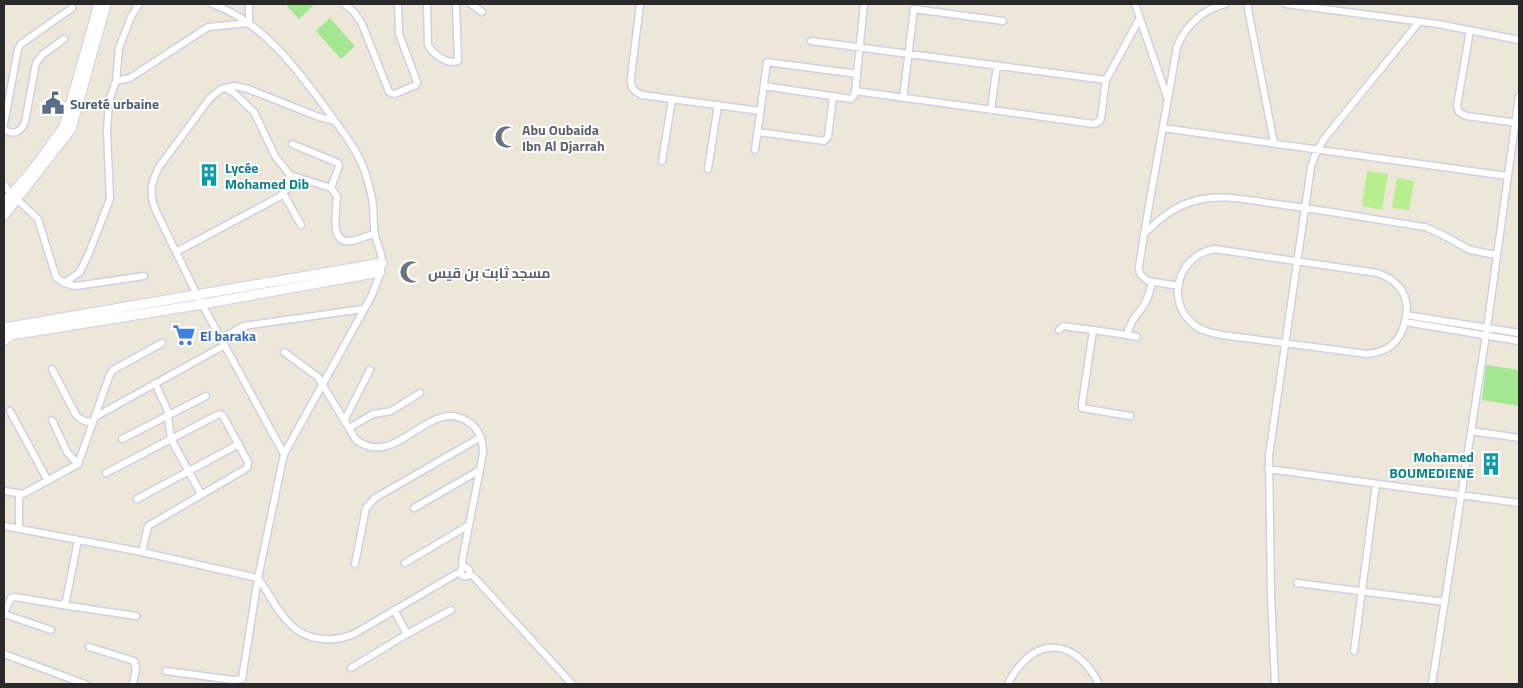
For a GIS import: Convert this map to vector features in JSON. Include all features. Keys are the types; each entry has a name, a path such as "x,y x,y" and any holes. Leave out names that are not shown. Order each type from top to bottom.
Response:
{"main road":[{"path":"4,215 14,196 64,127 99,4"},
{"path":"4,204 14,196 71,129 106,4"},
{"path":"4,328 197,295 381,267"},
{"path":"4,340 11,335 203,304 381,267"}],"street":[{"path":"64,283 80,272 110,199 107,131 109,101 116,81 119,48 131,17 139,4"},
{"path":"166,671 241,682 258,578 284,454 371,297 381,267 382,257 374,234 373,202 364,170 354,148 283,54 249,23 212,4"},
{"path":"249,4 249,23"},
{"path":"344,4 359,18 389,92 395,94 416,85 417,82 399,34 398,4"},
{"path":"427,4 429,48 445,61 452,63 458,61 456,4"},
{"path":"471,4 482,12"},
{"path":"640,4 630,85 632,89 642,95 760,111"},
{"path":"764,86 851,99 854,97 864,4"},
{"path":"1135,4 1168,99"},
{"path":"1178,286 1152,282 1140,274 1139,267 1144,234 1177,47 1185,30 1193,21 1206,12 1225,4"},
{"path":"1247,4 1274,143"},
{"path":"1286,4 1319,6 1438,24 1519,40"},
{"path":"4,124 18,49 21,44 72,8"},
{"path":"903,98 914,9 1003,20"},
{"path":"856,91 1097,124 1101,118 1106,80 1140,18"},
{"path":"1275,684 1268,470 1270,441 1311,166 1317,150 1324,139 1420,22"},
{"path":"116,81 130,78 208,26 249,23"},
{"path":"1470,30 1458,109 1466,116 1517,123"},
{"path":"4,129 14,133 20,131 25,122 36,62 42,55 64,39"},
{"path":"811,41 1106,80"},
{"path":"755,150 767,62 857,74"},
{"path":"991,110 997,65"},
{"path":"284,454 224,341 197,295 156,211 151,189 153,179 159,167 210,98 225,88 235,86 248,89 319,117 335,121"},
{"path":"225,88 234,93 254,112 274,156 290,175 331,188 337,196 335,229 340,237 350,241 374,234"},
{"path":"758,132 824,142 828,137 833,96"},
{"path":"1432,684 1486,336 1496,255 1517,123 1519,96"},
{"path":"662,161 672,99"},
{"path":"708,169 718,105"},
{"path":"319,117 324,106"},
{"path":"1163,128 1508,176"},
{"path":"292,144 338,163 339,166 331,188"},
{"path":"176,252 283,193 287,188 290,175"},
{"path":"4,184 38,219 56,277 64,283 76,286 144,276"},
{"path":"283,193 301,226"},
{"path":"1144,234 1160,218 1186,203 1226,198 1425,227 1442,234 1470,250 1496,255"},
{"path":"1225,250 1297,262 1377,273 1392,279 1406,298 1407,307 1406,319 1398,337 1392,344 1376,353 1367,354 1285,344 1222,335 1199,328 1193,324 1181,308 1178,299 1180,279 1188,264 1196,255 1204,251 1225,250"},
{"path":"1127,336 1128,328 1135,315 1146,302 1152,282"},
{"path":"52,369 76,415 81,420 87,422 94,420 224,341 244,326 364,309"},
{"path":"1406,319 1519,333"},
{"path":"1406,319 1519,341"},
{"path":"1059,330 1063,326 1137,337"},
{"path":"1093,330 1082,408 1130,416"},
{"path":"4,491 23,494 78,464 108,377 113,370 162,344"},
{"path":"284,352 312,371 323,384 356,440 364,446 375,448 393,444 433,420 448,415 464,419 478,430 481,437 483,454 462,561 462,575 469,574 474,577 572,684"},
{"path":"344,421 370,370"},
{"path":"155,383 168,414 172,439 201,494"},
{"path":"349,428 373,414 391,411 420,393"},
{"path":"122,439 206,396"},
{"path":"10,411 48,481"},
{"path":"106,474 217,414 223,416 248,462 247,468 148,526 142,552"},
{"path":"52,420 67,452 78,464"},
{"path":"1471,431 1519,438"},
{"path":"355,564 364,513 369,504 375,498 481,437"},
{"path":"138,499 239,444"},
{"path":"414,508 480,470"},
{"path":"1268,470 1519,504"},
{"path":"1354,651 1376,484"},
{"path":"19,494 19,529"},
{"path":"405,563 470,525"},
{"path":"4,526 142,552 258,578 289,624 302,633 328,640 346,638 354,634 462,570"},
{"path":"62,605 66,601 78,540"},
{"path":"1298,583 1445,602"},
{"path":"51,630 4,613 11,598 15,597 136,616"},
{"path":"394,610 407,634"},
{"path":"351,668 451,610"},
{"path":"90,648 134,661 136,669 133,684"},
{"path":"1008,684 1018,666 1026,657 1035,652 1054,648 1064,649 1084,662 1099,684"},
{"path":"4,654 86,684"}],"green space":[{"path":"285,4 311,4 313,6 299,19"},
{"path":"330,18 355,46 341,59 316,31"},
{"path":"1367,171 1388,174 1382,210 1362,206"},
{"path":"1397,178 1414,181 1409,210 1392,208"},
{"path":"1486,365 1519,370 1519,406 1482,400"}],"place":[{"name":"Sureté urbaine","path":"53,103"},
{"name":"Abu Oubaida Ibn Al Djarrah","path":"506,137"},
{"name":"Lycée Mohamed Dib","path":"209,175"},
{"name":"مسجد ثابت بن قيس","path":"411,272"},
{"name":"El baraka","path":"184,335"},
{"name":"Mohamed BOUMEDIENE","path":"1491,464"}]}
